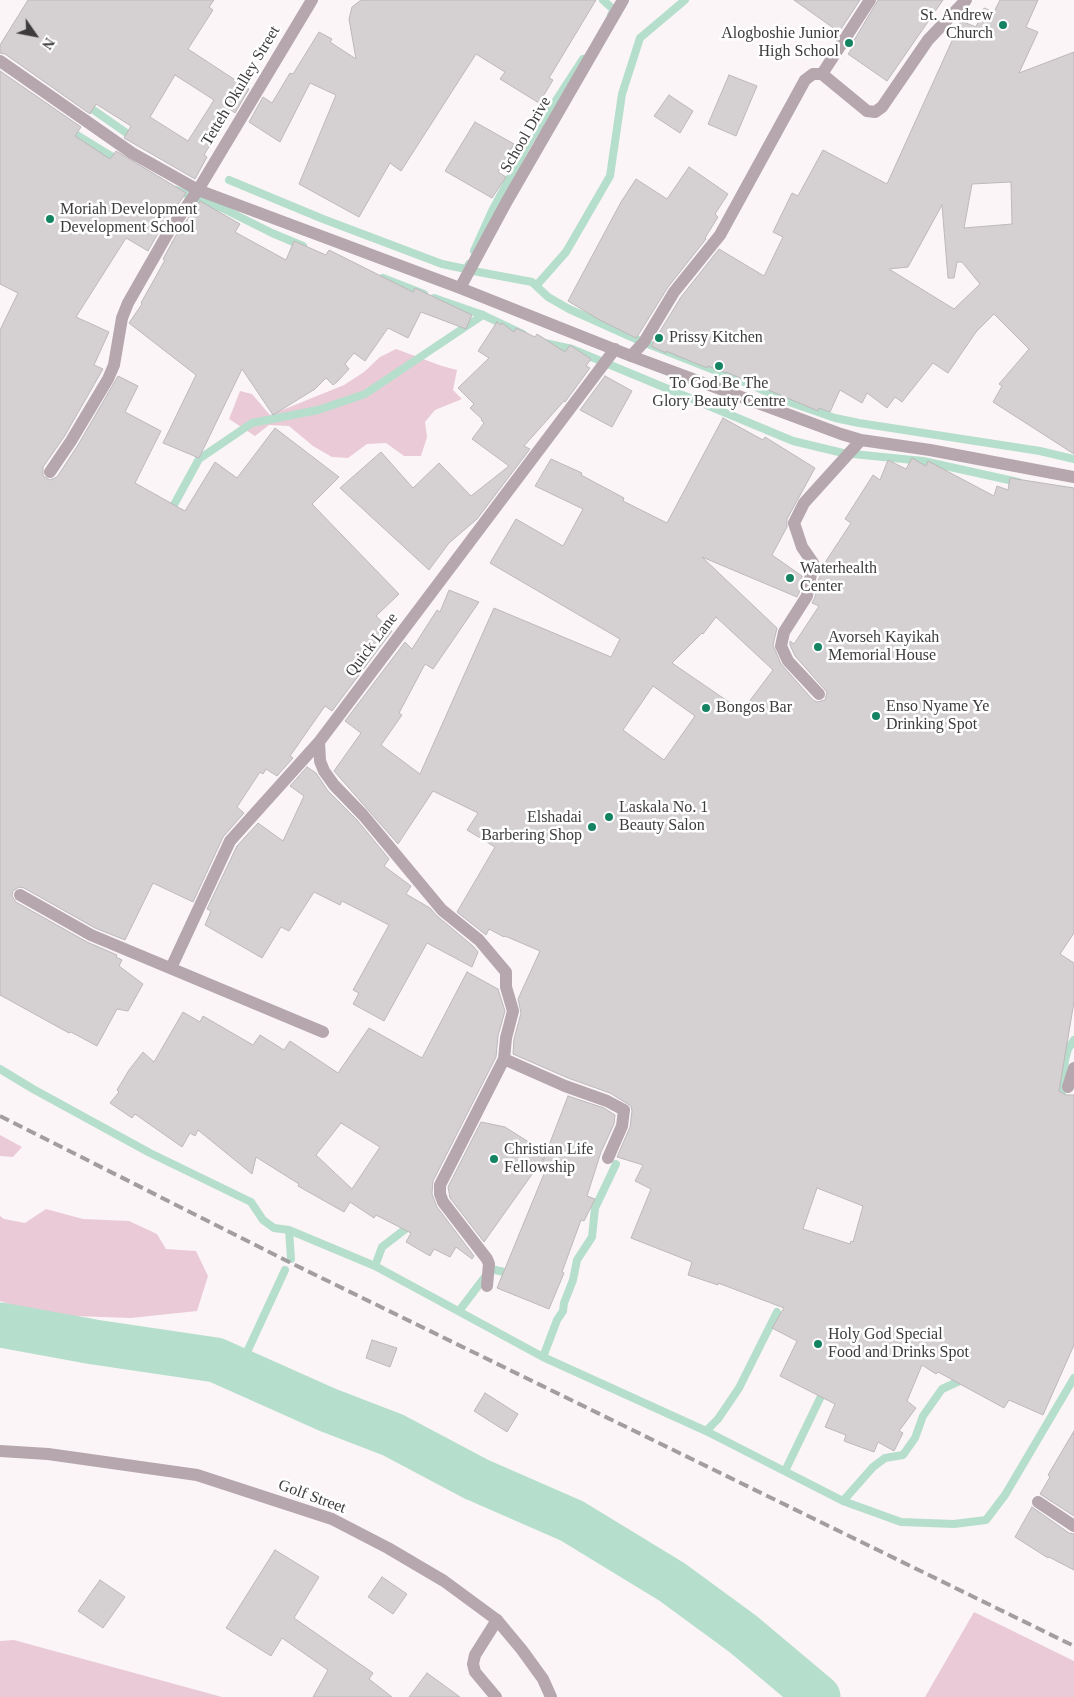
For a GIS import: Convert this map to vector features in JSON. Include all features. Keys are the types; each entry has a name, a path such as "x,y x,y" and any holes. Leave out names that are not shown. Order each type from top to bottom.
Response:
{"street":[{"name":"Tetteh Okulley Street","path":"50,472 108,379 114,365 122,318 128,303 168,233 198,190 312,0"},
{"name":"School Drive","path":"460,288 507,201 623,0"},
{"path":"822,74 870,0"},
{"path":"631,356 644,342 674,292 720,235 805,80 813,74 822,74 867,111 875,112 882,107 928,40 966,0"},
{"path":"0,61 132,153 198,190 460,288 631,356 841,434 861,440 930,450 1074,477"},
{"name":"Quick Lane","path":"172,968 230,841 318,742 614,349"},
{"path":"819,694 788,661 781,646 784,632 807,596 813,563 802,548 794,523 804,503 861,440"},
{"path":"318,742 320,761 324,771 334,785 363,815 442,910 479,940 506,972 506,987 513,1011 506,1038 504,1060 440,1185 440,1194 443,1202 487,1259 489,1264 487,1286"},
{"path":"20,895 91,935 323,1032"},
{"path":"504,1060 565,1086 607,1101 624,1110 622,1126 608,1158"},
{"path":"1068,1087 1074,1068"},
{"name":"Golf Street","path":"0,1451 48,1454 197,1475 332,1519 388,1548 444,1581 497,1620 543,1679 551,1697"},
{"path":"1038,1502 1074,1526"},
{"path":"496,1697 475,1672 473,1664 475,1655 497,1620"}],"shaded area":[{"path":"396,349 457,370 453,390 462,399 435,410 425,422 427,437 421,456 404,456 386,443 367,444 348,458 332,457 313,446 289,426 269,425 255,436 229,419 240,391 252,394 270,415 344,385 364,372 380,357"},
{"path":"0,1135 22,1147 13,1157 0,1156"},
{"path":"46,1209 83,1219 129,1221 157,1234 166,1249 196,1251 208,1276 197,1311 131,1318 44,1315 0,1301 0,1216 4,1219 25,1223"},
{"path":"974,1612 1074,1661 1074,1697 925,1697"},
{"path":"14,1640 222,1697 0,1697 0,1641"}],"building":[{"path":"28,0 214,0 209,7 213,10 188,49 249,89 235,113 231,110 204,155 207,157 195,179 124,138 131,126 96,104 90,114 5,54 0,53 0,45","holes":["175,75 214,100 188,141 150,117"]},
{"path":"361,0 596,0 549,78 553,80 539,103 500,79 505,72 476,54 401,171 390,163 359,217 299,184 336,95 310,83 280,142 249,122 263,97 272,103 290,73 293,74 319,32 332,39 330,42 356,59 349,19 352,7"},
{"path":"794,0 860,0 839,32"},
{"path":"878,0 943,0 887,81 848,54"},
{"path":"1000,0 1038,0 1026,27 1038,32 1019,73 1074,52 1074,454 993,402 1002,386 999,384 1029,349 994,314 976,332 948,373 933,363 902,402 895,397 887,408 867,393 862,403 840,390 830,412 819,408 818,411 726,372 708,366 707,368 651,346 681,297 719,249 764,276 783,237 773,232 792,193 798,196 823,150 887,184 961,21 976,27 984,8 994,12","holes":["1011,182 1012,224 964,228 972,184","942,205 948,278 954,278 957,262 962,262 980,284 954,309 889,269 908,267"]},
{"path":"0,71 81,127 75,136 110,159 116,151 186,193 161,228 148,251 126,238 76,317 109,332 94,365 103,369 64,437 43,467 43,476 50,480 57,477 118,376 138,386 125,412 161,431 135,483 185,511 215,462 237,478 275,428 339,477 312,504 399,594 376,616 392,631 332,711 325,706 290,756 293,758 277,776 266,769 263,774 260,772 237,807 244,813 223,837 193,902 153,883 125,940 95,928 24,888 19,887 13,891 12,896 16,902 87,942 117,955 116,957 122,960 119,966 143,984 128,1011 117,1009 97,1046 71,1032 69,1033 0,995 0,330 18,293 0,284"},
{"path":"729,75 757,86 736,136 708,124"},
{"path":"669,95 693,111 680,133 654,116"},
{"path":"475,122 514,144 498,172 506,177 492,198 445,171"},
{"path":"689,167 728,194 715,214 718,217 706,239 668,287 637,337 598,319 568,301 621,202 636,179 667,199"},
{"path":"200,201 240,224 235,232 286,260 294,241 326,255 329,250 413,292 415,288 472,315 466,329 421,312 408,338 388,328 365,361 354,353 345,364 349,369 337,382 333,385 326,378 315,389 273,415 242,369 199,458 163,443 196,375 129,323 142,304 175,237"},
{"path":"497,322 501,325 502,323 514,332 516,328 535,337 537,334 565,352 570,345 591,359 586,366 590,368 565,402 524,446 530,449 477,519 449,543 429,570 340,488 381,452 413,488 439,463 471,496 509,466 472,439 484,423 470,408 474,404 458,388 489,358 478,351"},
{"path":"605,376 632,391 612,427 580,410"},
{"path":"723,418 763,440 765,437 815,468 787,519 787,527 772,555 802,576 797,597 702,557 777,628 773,645 781,664 813,700 817,702 825,700 827,692 795,656 790,641 794,644 819,606 812,603 818,581 826,561 851,523 845,519 873,475 880,480 888,460 906,469 912,458 926,466 928,461 994,496 997,486 1008,490 1010,478 1074,488 1074,933 1060,954 1074,963 1074,1002 1059,1091 1066,1095 1074,1095 1074,1345 1043,1415 1009,1400 1004,1408 922,1365 907,1401 916,1408 899,1431 903,1433 894,1451 878,1442 874,1452 844,1441 846,1435 825,1427 835,1404 780,1376 797,1341 772,1328 784,1308 718,1283 718,1285 688,1275 692,1262 631,1238 651,1189 635,1181 643,1165 617,1157 630,1127 631,1106 610,1093 568,1078 513,1054 514,1039 521,1013 518,999 540,951 489,929 486,935 457,912 495,847 467,830 478,813 433,791 398,844 334,771 361,733 345,721 405,642 412,649 437,610 440,612 449,590 479,602 433,669 425,664 399,713 402,715 381,745 420,774 494,608 611,657 620,639 490,563 516,519 563,546 583,509 535,486 551,459 582,473 581,475 624,498 623,501 667,523","holes":["716,617 773,670 742,711 672,663 703,634","653,686 695,716 664,760 623,730","817,1188 863,1206 853,1242 851,1241 850,1244 803,1229"]},
{"path":"307,767 316,773 328,791 357,820 389,859 384,866 411,886 406,894 430,908 478,952 472,967 427,943 384,1021 353,1004 359,993 353,990 389,925 342,901 340,905 314,892 289,931 281,927 262,958 205,925 211,911 207,909 237,846 258,823 283,841 304,796 290,786"},
{"path":"467,972 498,989 505,1011 498,1036 496,1057 433,1181 432,1194 437,1207 474,1256 472,1259 456,1247 450,1257 434,1249 430,1256 406,1242 411,1233 376,1215 374,1218 350,1202 344,1212 298,1186 299,1184 256,1157 252,1174 198,1130 195,1136 190,1133 182,1147 135,1114 132,1118 110,1103 119,1092 117,1090 129,1070 143,1052 154,1062 183,1012 200,1022 203,1016 253,1045 260,1035 284,1050 290,1041 338,1073 369,1028 422,1058","holes":["341,1123 380,1147 352,1189 316,1155"]},
{"path":"568,1096 604,1108 615,1115 614,1124 601,1152 587,1196 595,1199 584,1221 581,1220 562,1272 564,1273 549,1309 497,1288 546,1169 541,1166 545,1156 484,1242 450,1198 448,1187 481,1122 505,1127 546,1153"},
{"path":"372,1340 397,1348 390,1367 366,1358"},
{"path":"485,1393 518,1414 507,1432 474,1411"},
{"path":"1074,1431 1074,1516 1040,1494 1050,1477 1048,1475"},
{"path":"1032,1507 1069,1533 1074,1534 1074,1570 1048,1558 1015,1537"},
{"path":"275,1550 319,1577 294,1618 373,1673 369,1679 392,1697 313,1697 328,1670 282,1638 271,1656 226,1628"},
{"path":"382,1577 407,1594 393,1614 368,1597"},
{"path":"100,1580 125,1597 103,1628 78,1611"},
{"path":"427,1673 460,1697 409,1697"}],"waterway":[{"path":"603,0 614,10 611,15"},
{"path":"536,286 566,252 610,176 622,94 640,38 685,0"},
{"path":"474,251 492,211 529,142 583,59"},
{"path":"85,104 135,139"},
{"path":"67,129 119,161"},
{"path":"229,180 323,219 442,264 466,269 469,264"},
{"path":"176,190 224,209 303,246"},
{"path":"468,270 532,282 548,297 569,309 638,340 792,403 835,418 1040,451 1074,459"},
{"path":"383,278 424,294"},
{"path":"434,298 483,315 523,334"},
{"path":"170,512 199,459 252,423 318,410 365,394 483,315"},
{"path":"545,343 572,349 793,441 843,453 923,461 1018,482"},
{"path":"1061,1102 1065,1060 1068,1049 1074,1040"},
{"path":"0,1069 150,1153 251,1202 263,1220 274,1228 289,1230 375,1266 543,1357 706,1431 843,1501 901,1522 954,1524 986,1520 1005,1495 1074,1378"},
{"path":"543,1357 557,1320 563,1311 577,1260 592,1237 595,1208 616,1164"},
{"path":"375,1266 382,1247 412,1224"},
{"path":"289,1230 291,1259"},
{"path":"459,1311 491,1269 504,1272"},
{"path":"216,1360 247,1352 285,1270"},
{"path":"706,1431 718,1419 739,1388 777,1312"},
{"path":"0,1325 94,1342 216,1360 328,1410 393,1435 476,1479 572,1521 672,1582 743,1634 818,1697"},
{"path":"843,1501 873,1467 885,1458 903,1455 915,1438 923,1416 942,1389 964,1379"},
{"path":"785,1471 825,1388"}],"railway":[{"path":"0,1116 291,1263 1074,1646"}],"place":[{"name":"St. Andrew Church","path":"1003,25"},
{"name":"Alogboshie Junior High School","path":"849,43"},
{"name":"Moriah Development Development School","path":"50,219"},
{"name":"Prissy Kitchen","path":"659,338"},
{"name":"To God Be The Glory Beauty Centre","path":"719,366"},
{"name":"Waterhealth Center","path":"790,578"},
{"name":"Avorseh Kayikah Memorial House","path":"818,647"},
{"name":"Bongos Bar","path":"706,708"},
{"name":"Enso Nyame Ye Drinking Spot","path":"876,716"},
{"name":"Laskala No. 1 Beauty Salon","path":"609,817"},
{"name":"Elshadai Barbering Shop","path":"592,827"},
{"name":"Christian Life Fellowship","path":"494,1159"},
{"name":"Holy God Special Food and Drinks Spot","path":"818,1344"}]}
